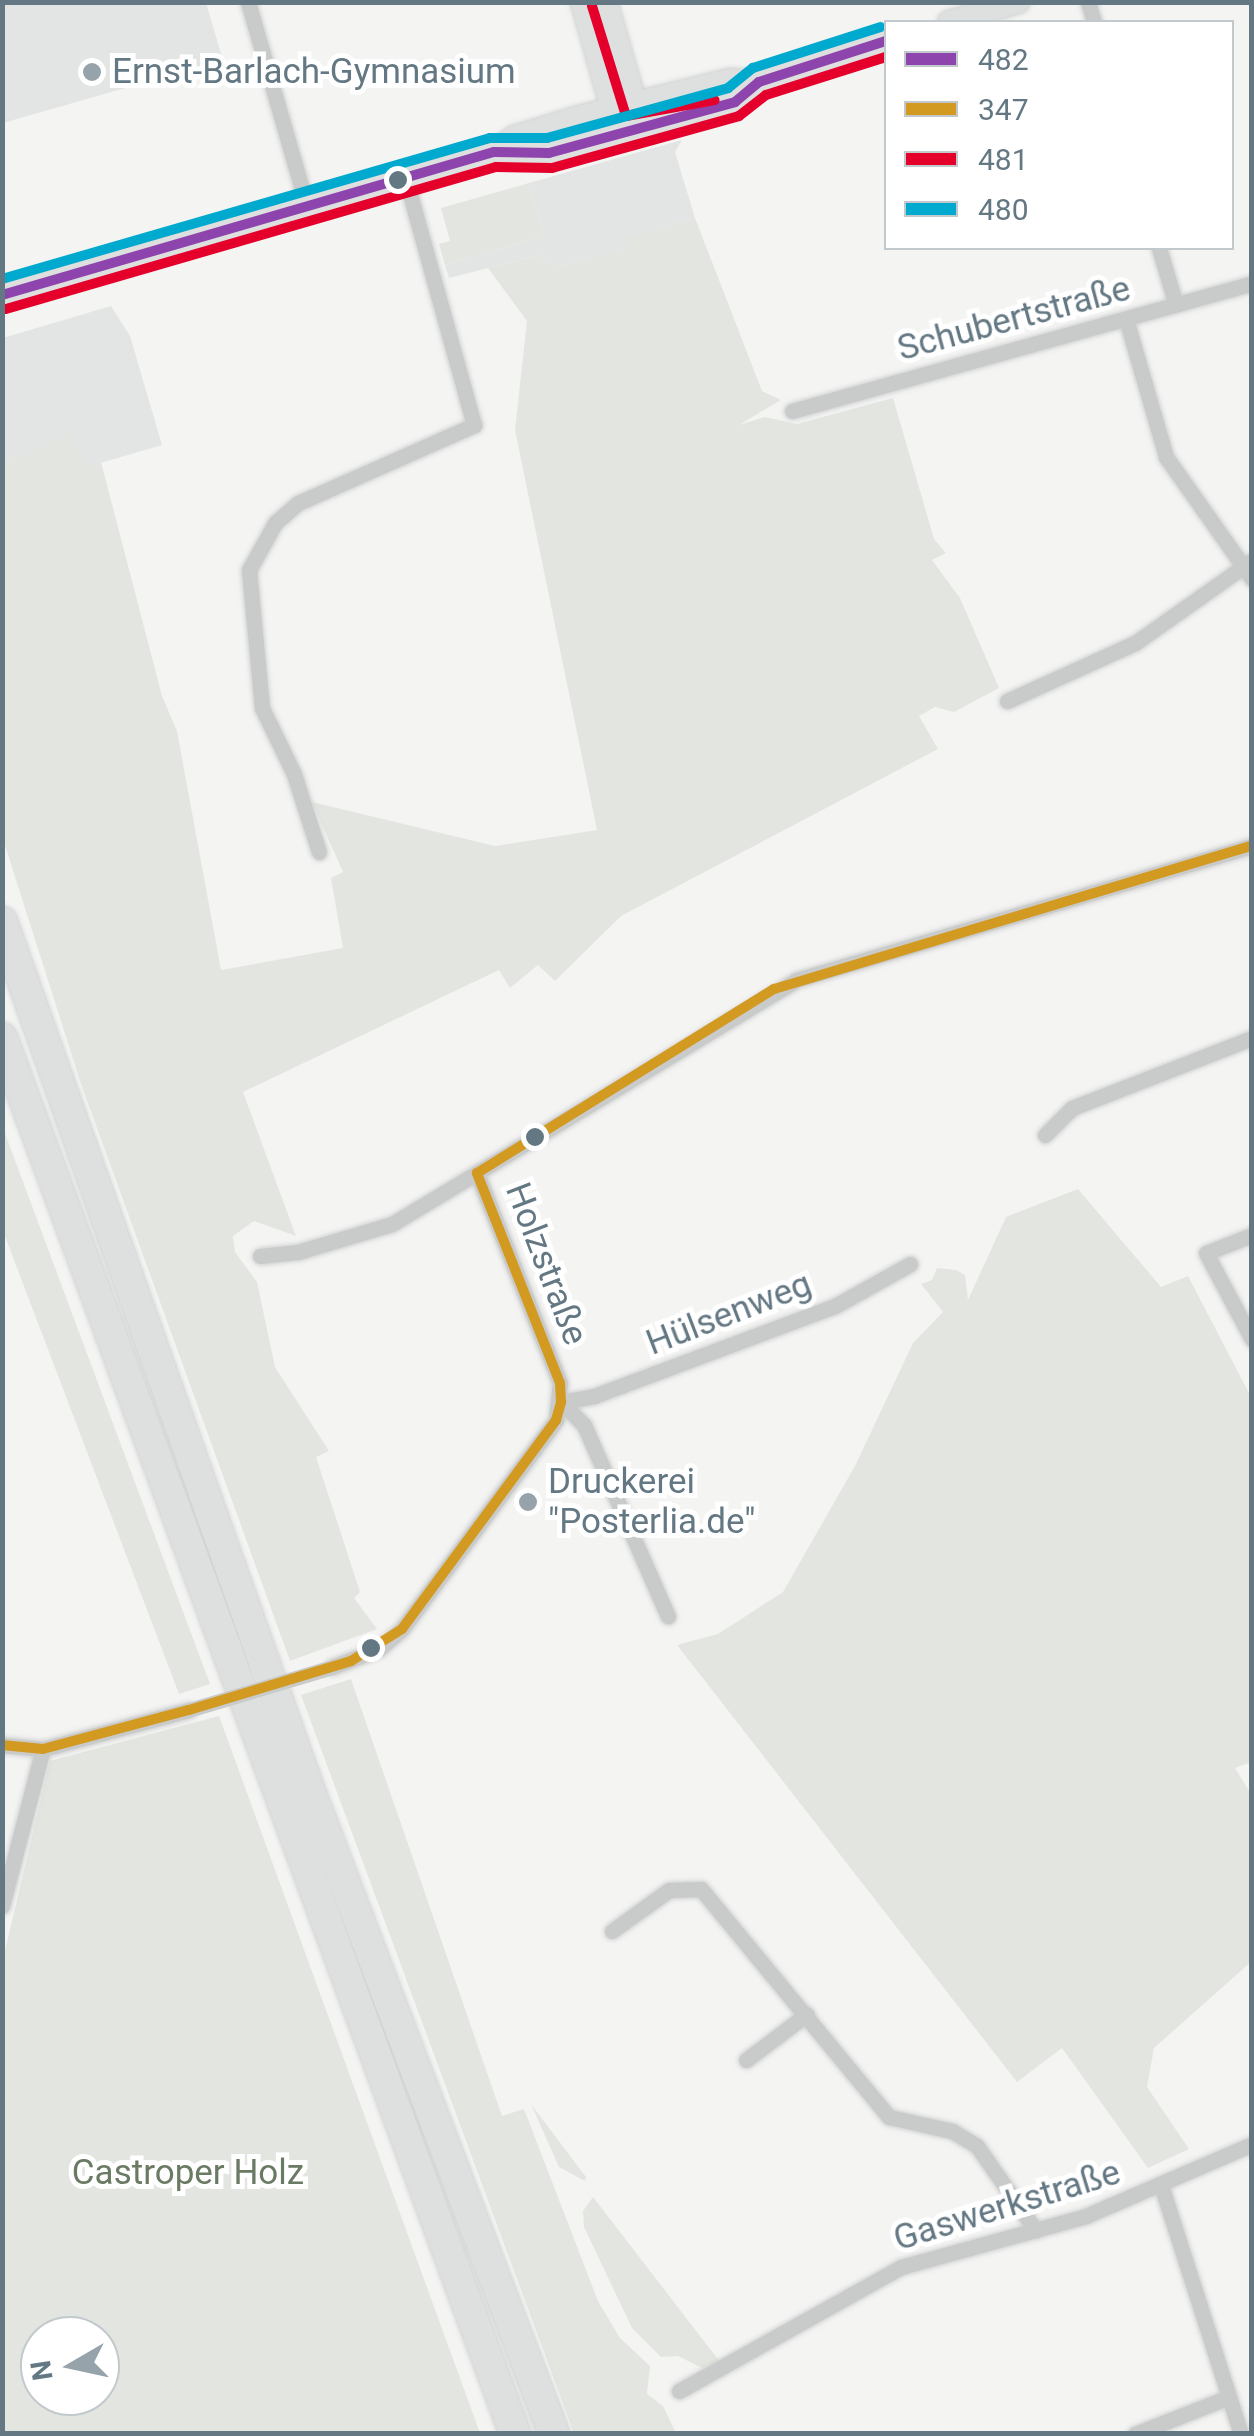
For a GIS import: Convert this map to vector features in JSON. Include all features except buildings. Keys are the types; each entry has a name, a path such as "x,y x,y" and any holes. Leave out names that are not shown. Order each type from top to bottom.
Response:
{"highway":[{"path":"2,922 300,1765 554,2434"},
{"path":"2,1038 515,2434"}],"main road":[{"path":"582,2 624,106 643,128"},
{"path":"606,2 624,106 620,135"},
{"path":"956,20 1018,2"},
{"path":"494,152 515,137 624,106 730,80 759,82 884,42"},
{"path":"2,295 494,152 549,153 620,135 735,102 759,82"}],"street":[{"path":"248,2 306,206"},
{"path":"319,852 294,774 262,708 249,570 275,523 298,503 474,425 405,177"},
{"path":"1160,250 1176,305"},
{"name":"Schubertstraße","path":"792,411 1252,283"},
{"path":"1007,701 1135,642 1249,569 1166,457 1126,319"},
{"name":"Holzstraße","path":"43,1749 332,1667 379,1649 402,1629 556,1420 562,1402 560,1383 478,1173 774,990 1252,846"},
{"path":"1045,1135 1072,1108 1252,1038"},
{"path":"260,1256 298,1252 392,1224 478,1173"},
{"path":"1252,1236 1206,1253 1252,1339"},
{"name":"Hülsenweg","path":"562,1402 594,1396 835,1306 910,1264"},
{"path":"562,1402 584,1425 668,1616"},
{"path":"2,1745 43,1749 2,1906"},
{"path":"612,1931 669,1890 701,1889 889,2118 952,2132 978,2146 1036,2231"},
{"path":"746,2060 807,2014"},
{"name":"Gaswerkstraße","path":"678,2391 900,2268 1036,2231 1162,2188 1252,2144"},
{"path":"1162,2188 1241,2434"},
{"path":"1134,2434 1230,2397"}],"shaded area":[{"name":"Ernst-Barlach-Gymnasium","path":"3,2 206,3 223,60 3,123"},
{"path":"682,140 675,152 695,218 627,237 629,247 556,268 539,255 449,278 445,265 544,236 529,183"},
{"path":"111,306 130,336 162,445 87,467 68,435 3,466 3,338"}],"green space":[{"path":"529,183 544,236 445,265 439,244 450,241 441,208"},
{"path":"695,218 762,391 781,400 739,425 765,417 797,424 893,398 934,539 946,553 932,560 960,598 999,688 954,712 935,707 919,716 938,749 621,916 555,981 538,965 510,988 499,970 243,1092 296,1236 254,1221 233,1236 235,1252 257,1282 275,1367 329,1451 316,1457 360,1592 354,1598 377,1629 290,1661 80,1081 3,839 3,466 68,434 87,466 101,462 162,696 177,731 221,970 343,948 331,878 343,872 312,802 495,846 597,830 515,430 527,321 488,268 539,255 556,268 628,247 626,237"},
{"path":"2,1128 210,1684 179,1694 3,1231"},
{"path":"1078,1189 1161,1287 1188,1276 1251,1397 1252,1762 1235,1768 1251,1794 1251,1962 1154,2048 1147,2087 1189,2149 1148,2168 1062,2048 1017,2082 677,1645 718,1634 783,1592 855,1466 913,1343 943,1312 921,1284 932,1280 937,1268 956,1270 965,1275 968,1300 1006,1217"},
{"path":"351,1679 502,2116 524,2109 598,2301 620,2338 650,2366 647,2394 663,2406 676,2433 574,2433 301,1695"},
{"name":"Castroper Holz","path":"219,1716 480,2433 3,2433 3,1959 50,1761"},
{"path":"531,2104 586,2177 585,2181 559,2167"},
{"path":"593,2197 720,2362 702,2368 678,2356 661,2357 632,2328 584,2227 583,2211"}],"transit line":[{"name":"481","path":"592,6 626,116 715,100"},
{"name":"480","path":"2,279 490,138 547,138 728,88 753,68 881,27"},
{"name":"482","path":"2,295 494,152 549,153 735,102 759,82 884,42"},
{"name":"481","path":"6,309 496,167 552,168 739,116 766,95 884,58"},
{"name":"347","path":"477,1173 774,989 1252,846"},
{"name":"347","path":"2,1745 43,1749 189,1710 351,1661 402,1629 556,1420 561,1402 560,1383 477,1173"}],"place":[{"name":"Ernst-Barlach-Gymnasium","path":"92,72"},
{"name":"Druckerei \"Posterlia.de\"","path":"528,1502"}]}
